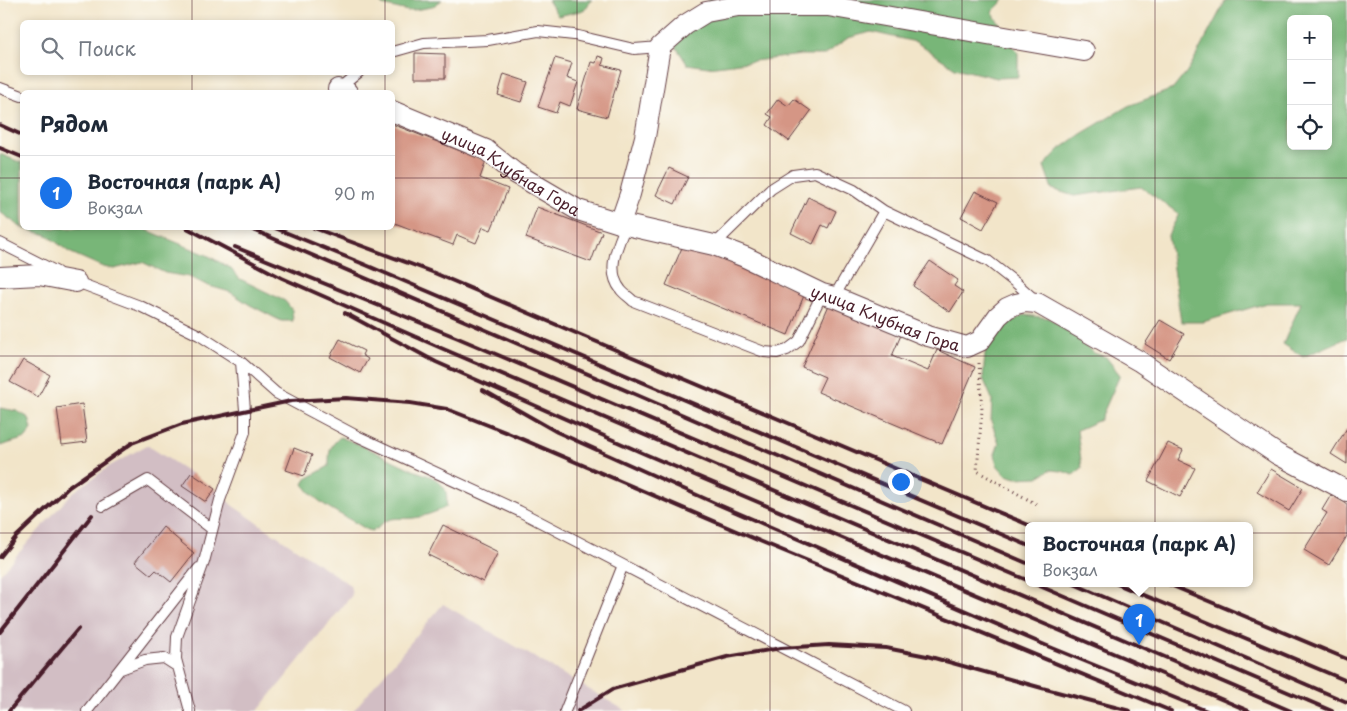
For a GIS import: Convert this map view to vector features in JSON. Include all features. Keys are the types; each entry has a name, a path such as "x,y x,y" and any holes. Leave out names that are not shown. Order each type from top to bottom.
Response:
{"street":[{"path":"623,224 645,137 660,47 685,25 706,12 738,6 828,6 1084,51"},
{"name":"улица Клубная Гора","path":"395,112 486,150 515,173 578,210 623,224 714,245 745,257 828,296 928,336 967,347 980,341 998,316 1007,308 1025,302 1037,303"},
{"path":"0,277 39,275 76,282"},
{"path":"1037,303 1138,361 1277,454 1347,490"}],"lane":[{"path":"395,51 424,44 488,40 538,31 574,35 634,49 660,47"},
{"path":"341,90 356,75"},
{"path":"0,88 20,95"},
{"path":"714,245 771,189 793,176 815,172 854,190 884,211 988,260 1037,303"},
{"path":"623,224 614,258 614,278 621,290 633,301 764,352 777,353 787,350 799,341 884,211"},
{"path":"0,243 76,282 140,306 199,335 241,362 276,392 357,436 519,511 904,711"},
{"path":"190,711 176,659 178,637 204,562 220,500 245,432 241,362"},
{"path":"103,506 148,480 212,529"},
{"path":"87,711 204,562"},
{"path":"565,711 622,565"},
{"path":"120,669 145,660 164,658 178,667"}],"path":[{"path":"967,347 979,361 982,410 976,471 1038,505"}],"shaded area":[{"path":"147,445 215,489 233,506 350,585 352,595 258,711 0,711 0,574 72,493 110,466"},
{"path":"443,604 626,711 353,711"}],"green space":[{"path":"379,0 442,0 432,7 408,11 382,5"},
{"path":"548,0 592,0 584,10 558,16"},
{"path":"708,0 1004,0 992,12 1018,53 1018,77 997,78 955,68 916,42 871,32 848,38 824,55 801,55 708,67 687,64 675,45 705,11"},
{"path":"1226,0 1347,0 1347,338 1303,357 1283,344 1301,303 1267,303 1203,322 1181,322 1168,235 1179,214 1141,187 1074,196 1052,189 1044,166 1060,149 1128,106 1173,89 1189,69"},
{"path":"0,154 20,162 20,227 0,212"},
{"path":"29,230 147,230 207,255 230,268 240,279 285,301 292,310 293,321 281,321 230,292 209,286 189,277 165,273 142,262 114,269 103,267 69,252 47,235"},
{"path":"1024,315 1049,318 1077,336 1094,353 1106,357 1120,375 1100,420 1077,430 1082,468 1073,475 1062,471 1050,470 1038,477 1016,478 1006,475 997,465 995,454 999,443 991,421 992,399 983,378 986,342 1004,326"},
{"path":"0,408 17,411 29,418 32,429 26,438 0,446"},
{"path":"340,437 435,479 445,490 447,498 446,507 417,517 390,519 381,524 377,529 371,531 332,510 309,492 303,484 306,479 329,466 330,450"}],"building":[{"path":"415,53 445,54 445,78 415,78"},
{"path":"598,56 604,58 602,65 621,70 607,117 577,109 591,62 596,63"},
{"path":"555,58 572,63 567,78 578,82 570,106 560,102 556,113 538,107"},
{"path":"504,74 528,82 521,102 498,95"},
{"path":"778,99 788,106 794,99 811,111 789,141 767,125 772,117 767,114"},
{"path":"395,125 486,161 480,178 508,189 491,230 483,227 476,243 457,235 453,245 395,223"},
{"path":"669,168 688,177 675,204 656,195"},
{"path":"975,191 998,202 983,229 961,217"},
{"path":"808,197 836,211 828,228 822,225 813,244 791,233"},
{"path":"537,207 602,232 591,262 526,238"},
{"path":"684,243 805,293 788,335 666,285"},
{"path":"930,261 958,280 954,286 963,292 950,312 913,286"},
{"path":"829,305 901,335 892,356 928,371 937,350 975,367 942,444 818,392 825,377 802,367"},
{"path":"1160,320 1184,334 1169,359 1145,344"},
{"path":"340,339 364,351 362,355 368,359 360,373 330,357"},
{"path":"23,360 50,375 38,397 10,382"},
{"path":"82,404 87,442 62,445 57,408"},
{"path":"1347,428 1347,464 1331,454"},
{"path":"1168,443 1183,450 1178,460 1195,468 1180,497 1148,481"},
{"path":"294,448 312,455 304,476 286,470"},
{"path":"1271,469 1303,488 1289,511 1257,492"},
{"path":"191,473 215,489 206,502 182,486"},
{"path":"1331,495 1347,504 1347,536 1329,565 1304,550 1327,513 1322,510"},
{"path":"443,525 498,552 483,582 428,555"},
{"path":"163,527 194,553 171,582 156,570 151,575 135,562"}],"railway":[{"path":"0,125 20,134"},
{"path":"0,148 20,156"},
{"path":"191,230 282,278 441,348 1291,711"},
{"path":"254,230 1025,562"},
{"path":"280,230 1025,544"},
{"path":"319,230 432,272 1025,523"},
{"path":"235,247 458,338 1025,579"},
{"path":"345,313 436,362 645,454 1249,711"},
{"path":"483,390 557,432 717,504 1045,645 1207,711"},
{"path":"0,557 16,537 69,487 132,443 182,424 291,401 346,398 410,403 447,409 508,433 762,542 1171,711"},
{"path":"0,632 92,515"},
{"path":"1042,587 1332,711"},
{"path":"1081,587 1347,702"},
{"path":"1124,587 1347,681"},
{"path":"1175,587 1347,659"},
{"path":"9,711 78,629"},
{"path":"578,711 613,689 727,657 781,648 829,645 886,648 927,656 1130,711"}],"place":[{"name":"Восточная (парк А)","path":"1139,645"}]}
